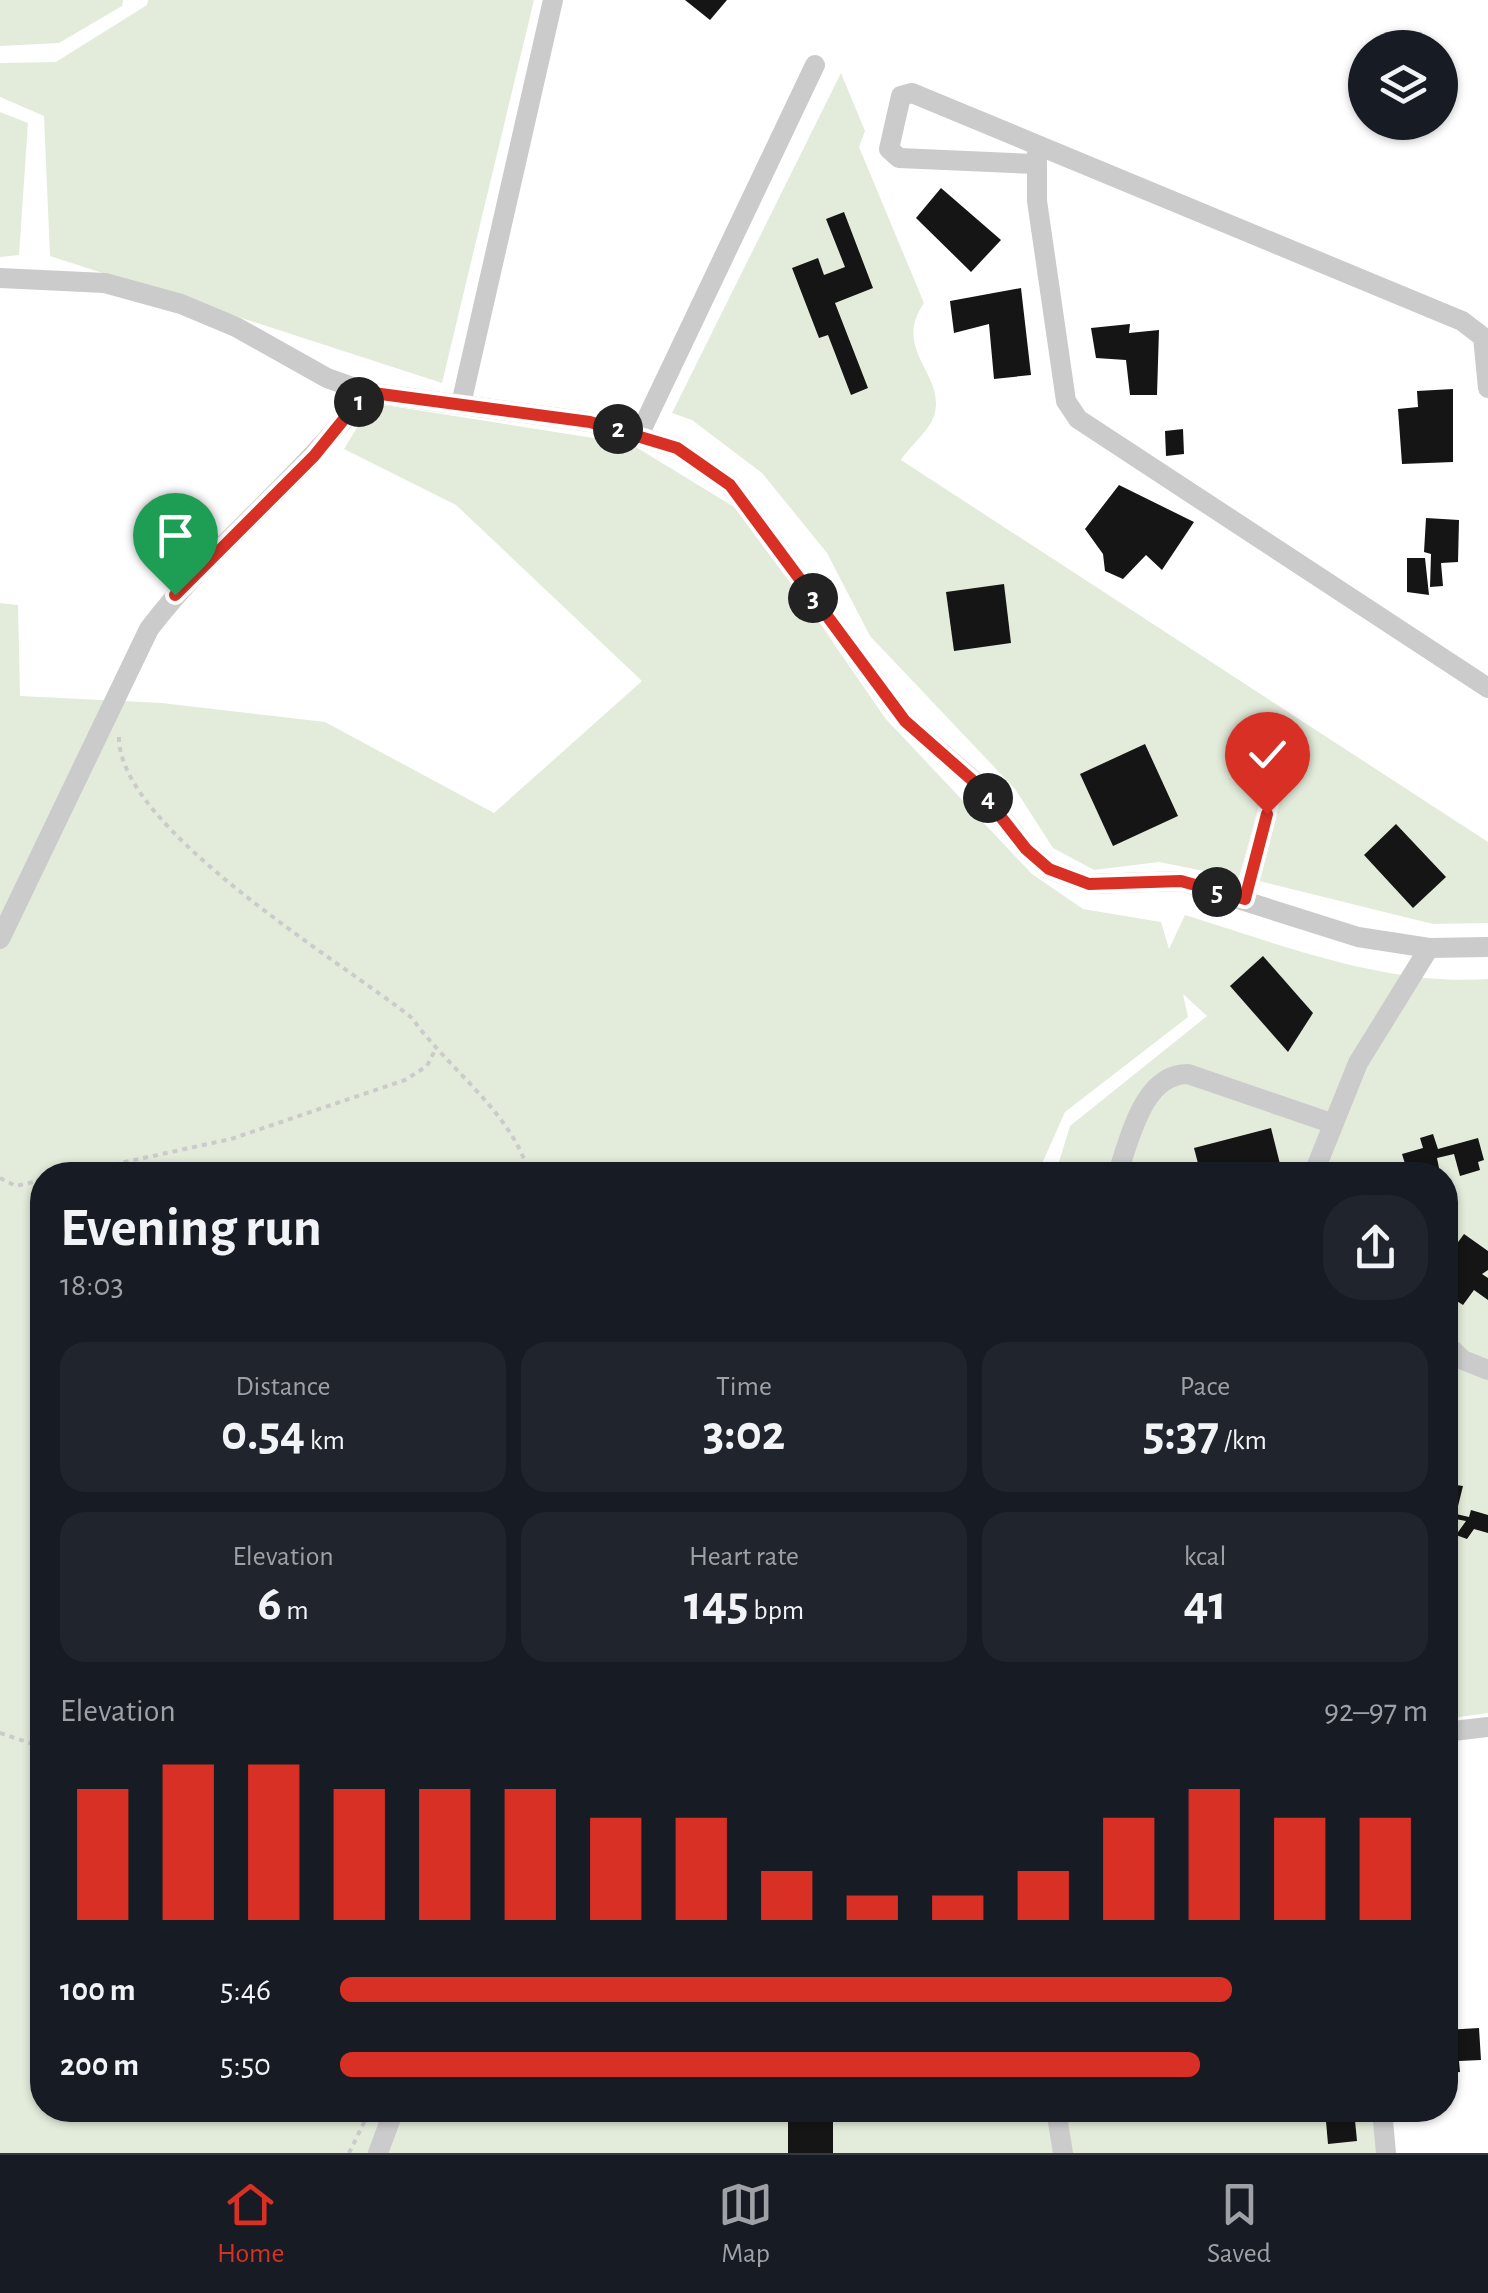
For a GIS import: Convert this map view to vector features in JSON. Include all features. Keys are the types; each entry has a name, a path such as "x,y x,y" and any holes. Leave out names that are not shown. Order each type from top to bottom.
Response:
{"street":[{"path":"460,404 552,0"},
{"path":"638,435 815,65"},
{"path":"1037,153 906,160 892,154 888,140 901,96 907,92 1037,153 1462,321 1484,337 1488,388"},
{"path":"1037,153 1066,401 1078,419 1488,688"},
{"path":"0,278 105,283 181,304 236,327 327,378 366,392 590,422 677,448 730,485 905,721 972,780 1026,849 1049,869 1089,884 1181,881 1358,937 1430,948 1488,947"},
{"path":"0,940 149,629 175,595 314,456 366,392"},
{"path":"1245,899 1267,814"},
{"path":"1318,1162 1331,1123 1387,1010 1430,948"},
{"path":"1122,1162 1154,1089 1175,1074 1188,1074 1331,1123"},
{"path":"1458,1355 1488,1370"},
{"path":"1458,1730 1488,1727"},
{"path":"378,2153 390,2122"},
{"path":"1058,2122 1063,2153"},
{"path":"1383,2122 1386,2153"}],"path":[{"path":"118,725 118,758 171,832 207,868 412,1018 435,1050 485,1099 526,1162"},
{"path":"123,1162 231,1138 405,1080 427,1066 435,1050"},
{"path":"0,1178 16,1186 30,1183"},
{"path":"0,1733 30,1743"},
{"path":"349,2153 364,2122"}],"green space":[{"path":"0,0 123,0 122,6 59,43 0,46"},
{"path":"148,0 534,0 442,383 50,256 44,116 0,97 0,63 56,62 147,5"},
{"path":"841,73 865,131 859,147 924,303 913,335 933,387 934,416 901,460 1488,842 1488,923 1433,924 1259,881 1280,801 1262,794 1239,878 1159,862 1094,870 1053,848 1015,789 870,636 827,553 762,473 692,420 672,413"},
{"path":"0,112 28,123 19,255 0,257"},
{"path":"372,403 631,444 744,513 885,718 1032,874 1083,909 1161,922 1169,949 1185,915 1373,970 1411,976 1488,979 1488,1713 1458,1717 1458,1162 1059,1162 1070,1126 1207,1016 1183,994 1188,1017 1065,1112 1043,1162 30,1162 30,2122 1382,2122 1386,2153 0,2153 0,603 18,605 20,696 162,703 325,722 494,813 642,681 456,505 344,449"}],"building":[{"path":"685,0 727,0 710,20"},
{"path":"941,188 1001,240 971,272 916,218"},
{"path":"844,212 873,288 835,303 868,388 851,395 828,335 819,338 792,268 818,258 824,275 845,267 826,219"},
{"path":"1021,288 1031,375 994,379 989,324 954,333 950,301"},
{"path":"1130,324 1129,333 1159,330 1157,395 1130,395 1126,360 1096,358 1091,328"},
{"path":"1453,389 1453,462 1402,464 1398,409 1418,407 1417,391"},
{"path":"1183,429 1184,454 1166,456 1165,431"},
{"path":"1119,485 1194,522 1162,570 1146,555 1123,579 1105,571 1103,554 1085,529"},
{"path":"1426,518 1459,520 1458,562 1441,563 1443,586 1430,587 1431,554 1424,552"},
{"path":"1407,558 1425,558 1429,595 1407,592"},
{"path":"1004,584 1011,643 954,651 946,592"},
{"path":"1145,744 1178,816 1113,846 1080,774"},
{"path":"1396,824 1446,877 1413,908 1364,855"},
{"path":"1263,956 1313,1013 1288,1052 1230,986"},
{"path":"1271,1128 1280,1162 1198,1162 1194,1148"},
{"path":"1433,1134 1438,1149 1478,1138 1484,1160 1478,1162 1480,1170 1460,1176 1454,1154 1437,1158 1438,1162 1404,1162 1402,1154 1423,1148 1420,1138"},
{"path":"1464,1234 1488,1251 1488,1270 1482,1274 1488,1278 1488,1300 1474,1290 1463,1305 1458,1302 1458,1242"},
{"path":"1471,1510 1488,1515 1488,1533 1474,1529 1467,1539 1458,1536 1466,1521 1458,1519 1458,1514 1469,1517"},
{"path":"1479,2028 1481,2060 1459,2061 1458,2072 1458,2029"},
{"path":"788,2122 833,2122 833,2153 788,2153"},
{"path":"1326,2122 1355,2122 1357,2141 1328,2144"}],"route":[{"path":"175,595 314,456 366,392 590,422 677,448 730,485 905,721 972,780 1026,849 1049,869 1067,879 1089,884 1181,881 1245,899 1267,814"}]}
